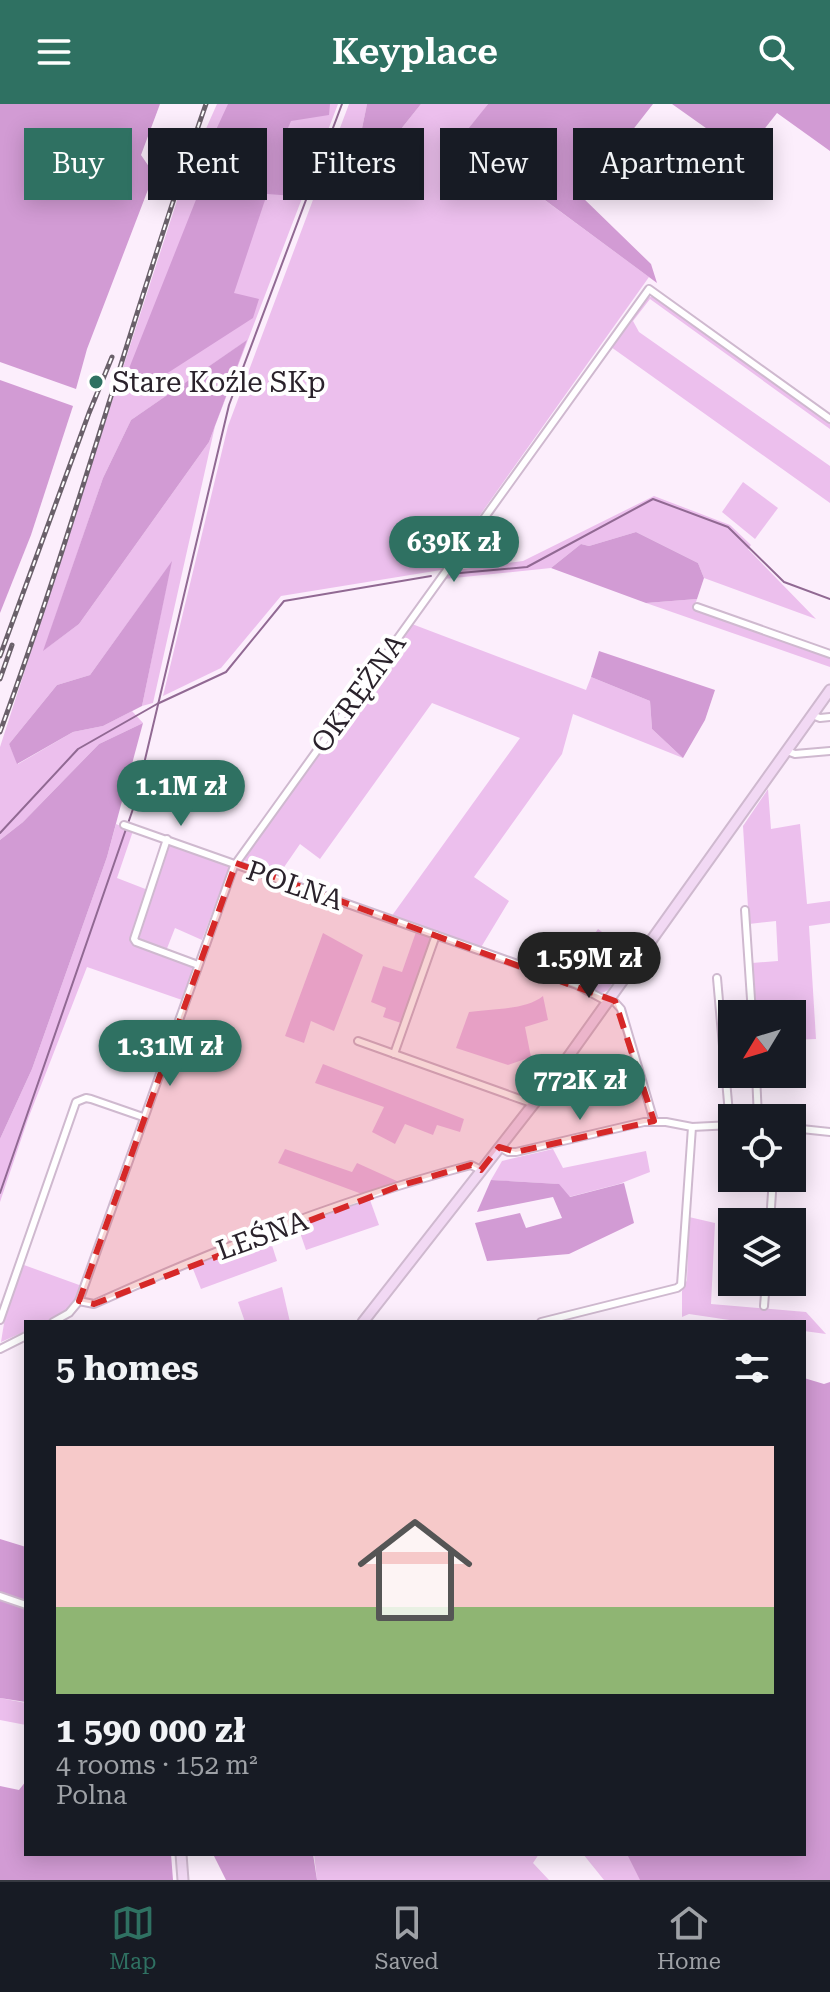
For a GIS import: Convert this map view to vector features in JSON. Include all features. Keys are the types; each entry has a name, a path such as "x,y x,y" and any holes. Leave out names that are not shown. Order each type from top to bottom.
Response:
{"main road":[{"path":"365,1320 534,1104 830,690"},
{"path":"181,1856 183,1880"}],"street":[{"name":"OKRĘŻNA","path":"236,863 649,289 830,419"},
{"path":"697,607 830,654"},
{"path":"812,715 830,717"},
{"path":"786,751 795,754 830,751"},
{"path":"127,826 236,863"},
{"path":"167,839 134,939 198,965"},
{"name":"POLNA","path":"79,1301 236,863 577,985 609,1000"},
{"path":"745,910 751,1000"},
{"path":"394,1054 436,935"},
{"path":"717,978 729,1104"},
{"path":"609,1000 621,1009 654,1121"},
{"path":"358,1041 534,1104"},
{"path":"0,1320 76,1102 91,1099 143,1117"},
{"path":"499,1147 516,1152 654,1121 692,1127 718,1126"},
{"path":"549,1320 681,1285 692,1127"},
{"path":"806,1129 830,1132"},
{"name":"LEŚNA","path":"57,1320 69,1313 79,1301 94,1304 214,1252 399,1186 471,1165 481,1170"},
{"path":"764,1306 765,1296"},
{"path":"0,1349 24,1337"},
{"path":"0,1596 24,1604"}],"highlighted area":[{"path":"236,863 615,1001 654,1121 516,1152 499,1147 481,1170 471,1165 399,1186 94,1304 79,1301"}],"shaded area":[{"path":"0,104 160,104 151,128 148,128 141,155 148,165 148,190 87,349 76,389 0,362"},
{"path":"217,104 338,104 329,128 283,128 283,200 301,200 215,426 153,703 142,706 171,563 90,675 57,685 9,744 18,764 73,732 103,726 132,711 143,723 99,744 23,822 0,840 0,747 177,200 267,200 267,128 206,128","holes":["246,341 209,442 79,624 44,650 103,478 131,420"]},
{"path":"228,104 330,104 329,115 291,121 288,128 283,128 283,195 267,194 267,128 217,128"},
{"path":"349,104 367,104 362,128 340,128"},
{"path":"367,104 421,104 402,128 362,128"},
{"path":"421,104 488,104 470,128 440,128 440,200 545,200 649,277 441,570 281,596 221,668 163,696 228,426 313,200 424,200 424,128 402,128"},
{"path":"488,104 653,104 634,128 573,128 573,200 585,200 651,264 657,283 545,200 557,200 557,128 469,128"},
{"path":"672,104 830,104 830,151 777,113 765,128 706,128"},
{"path":"196,200 265,200 234,293 259,299 253,318 135,394 126,376"},
{"path":"646,296 653,297 830,423 830,429 650,299 633,321 639,332 830,466 830,503 611,347"},
{"path":"247,340 209,442 79,624 43,651 103,478 131,420"},
{"path":"0,380 73,406 31,535 0,613"},
{"path":"743,482 778,508 755,539 722,512"},
{"path":"654,496 730,525 751,545 748,549 816,619 704,578 698,563 636,532 589,546 581,544 551,568 444,579 449,571 523,561"},
{"path":"636,532 698,563 704,578 697,599 646,603 551,568 581,544 589,546"},
{"path":"172,561 142,706 103,726 73,732 17,764 9,744 57,685 90,675"},
{"path":"697,599 694,608 830,657 830,667 646,603"},
{"path":"412,624 586,690 591,677 650,701 652,729 683,758 573,714 562,754 474,877 509,901 480,949 391,917 520,738 432,703 320,859 300,844 280,873 243,860"},
{"path":"599,651 715,690 705,720 683,758 652,729 650,701 591,677"},
{"path":"143,723 107,857 32,1069 0,1139 0,840 23,822 99,744"},
{"path":"768,789 771,829 800,824 807,904 830,901 830,923 809,926 816,1039 806,1039 806,1000 754,1000 752,963 778,961 776,921 749,924 743,826"},
{"path":"116,824 133,831 117,878 148,890 131,939 195,967 182,1000 87,967 28,1119 0,1202 0,1139 32,1069"},
{"path":"170,844 226,864 229,868 202,940 175,928 166,951 138,939"},
{"path":"598,929 632,954 608,990 602,993 580,980 556,943 577,959"},
{"path":"416,932 431,937 401,1023 383,1017 386,1008 371,1002 383,966 402,972"},
{"path":"323,933 363,955 334,1031 311,1021 304,1043 285,1036"},
{"path":"543,996 548,1020 525,1027 531,1057 508,1065 456,1048 469,1012 518,1006"},
{"path":"323,1064 464,1119 460,1132 437,1125 433,1135 405,1124 395,1144 372,1132 384,1107 315,1083"},
{"path":"285,1149 352,1172 357,1163 399,1182 362,1194 278,1163"},
{"path":"553,1149 563,1168 646,1151 650,1172 569,1197 558,1184 491,1180 502,1161"},
{"path":"491,1180 559,1184 570,1197 624,1183 634,1223 569,1254 487,1261 475,1223 520,1213 526,1228 562,1218 553,1197 477,1212"},
{"path":"370,1200 379,1225 306,1250 297,1224"},
{"path":"689,1217 715,1223 711,1304 806,1312 826,1334 806,1331 806,1320 730,1320 689,1314 682,1317 682,1291 687,1280"},
{"path":"269,1236 277,1261 201,1289 191,1264"},
{"path":"24,1265 82,1286 74,1309 49,1320 24,1320 24,1332 1,1342 5,1317"},
{"path":"282,1287 290,1320 244,1320 238,1302"},
{"path":"806,1379 824,1384 830,1382 830,1880 640,1880 628,1856 806,1856"},
{"path":"0,1539 24,1546 24,1702 0,1698"},
{"path":"0,1698 24,1703 24,1725 0,1720"},
{"path":"24,1784 24,1856 171,1856 173,1880 0,1880 0,1786 19,1790"},
{"path":"214,1856 313,1856 317,1880 226,1880"},
{"path":"314,1856 538,1856 533,1863 549,1880 317,1880"},
{"path":"585,1856 647,1856 655,1880 604,1880"}],"waterway":[{"path":"0,1193 134,806 229,405 342,104"},
{"path":"449,574 527,567 653,499 728,527 784,582 830,599"},
{"path":"0,833 78,749 157,704 226,672 284,601 431,576"}],"railway":[{"path":"0,732 54,576 206,104"},
{"path":"0,656 112,357"},
{"path":"0,679 12,645"}],"place":[{"name":"Stare Koźle SKp","path":"96,382"}]}
